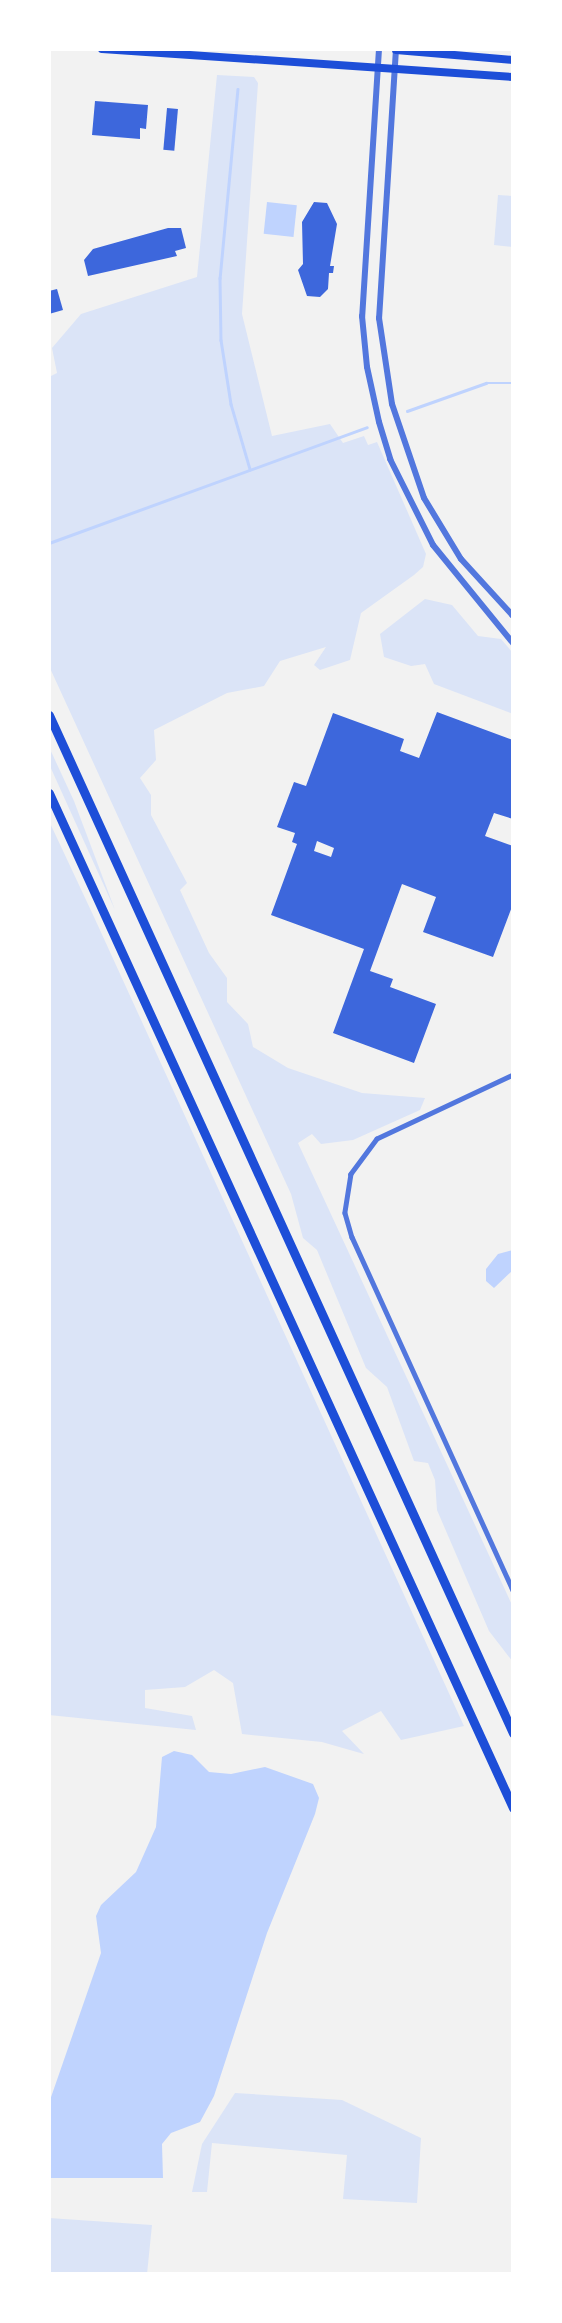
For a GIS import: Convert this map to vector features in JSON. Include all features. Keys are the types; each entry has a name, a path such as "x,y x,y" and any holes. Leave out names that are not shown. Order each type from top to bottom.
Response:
{"highway":[{"path":"49,715 513,1733"},
{"path":"49,793 513,1808"}],"main road":[{"path":"102,49 513,77"},
{"path":"396,49 513,60"}],"street":[{"path":"379,49 362,316 366,366 379,422 407,498 450,571 513,643"},
{"path":"396,49 379,317 392,404 424,498 461,559 513,616"},
{"path":"362,316 379,317"},
{"path":"513,1075 377,1139 351,1174 345,1213 352,1237 513,1590"}],"shaded area":[{"path":"217,75 254,77 258,83 242,314 272,436 330,424 343,443 364,436 368,445 377,442 426,554 423,567 361,613 350,660 320,670 314,665 326,647 280,661 264,686 227,693 154,730 156,760 140,778 151,795 151,815 187,883 180,890 209,953 227,978 227,1002 248,1024 253,1047 288,1068 362,1093 425,1098 420,1110 353,1140 321,1144 312,1134 298,1143 513,1607 513,1662 489,1631 437,1510 435,1480 428,1463 414,1461 387,1387 366,1368 317,1250 303,1238 291,1194 49,666 49,377 57,373 52,348 81,314 197,277"},
{"path":"498,195 513,196 513,247 494,245"},
{"path":"425,599 452,605 478,636 501,639 513,653 513,714 434,684 425,664 411,666 384,657 380,634"},
{"path":"49,747 74,801 115,910 49,764"},
{"path":"49,821 464,1726 401,1740 381,1711 342,1731 364,1754 322,1742 242,1734 233,1683 214,1670 185,1687 145,1690 145,1708 192,1716 196,1730 49,1715"},
{"path":"235,2093 342,2100 421,2138 417,2203 343,2199 347,2155 212,2143 207,2192 192,2192 202,2144"},
{"path":"49,2218 152,2225 147,2274 49,2274"}],"water":[{"path":"267,202 297,205 293,237 264,234"},
{"path":"513,1250 513,1270 494,1288 486,1281 486,1269 498,1254"},
{"path":"174,1751 192,1755 209,1772 231,1774 265,1767 313,1784 319,1798 315,1814 267,1933 214,2096 200,2122 171,2133 162,2144 163,2178 49,2178 49,2103 101,1953 96,1916 101,1905 136,1872 156,1827 162,1757"}],"building":[{"path":"95,101 148,105 146,129 140,128 140,139 92,135"},
{"path":"167,108 178,109 174,151 163,150"},
{"path":"314,202 327,203 337,224 330,266 334,266 333,273 329,273 328,289 320,297 307,296 298,270 303,264 302,222"},
{"path":"168,228 181,228 186,248 175,251 177,256 88,276 84,260 93,249"},
{"path":"57,289 63,310 49,314 49,291"},
{"path":"437,712 513,740 513,819 494,813 485,836 513,846 513,904 493,957 423,932 436,897 402,884 370,971 393,979 390,987 436,1004 414,1063 333,1033 364,949 271,915 297,844 292,842 295,833 277,827 294,782 306,786 333,713 404,739 400,751 419,758","holes":["317,841 334,848 331,857 314,851"]}],"waterway":[{"path":"238,89 220,278 221,340 231,404 250,469"},
{"path":"407,411 486,383 513,383"},
{"path":"49,543 367,427"}]}
